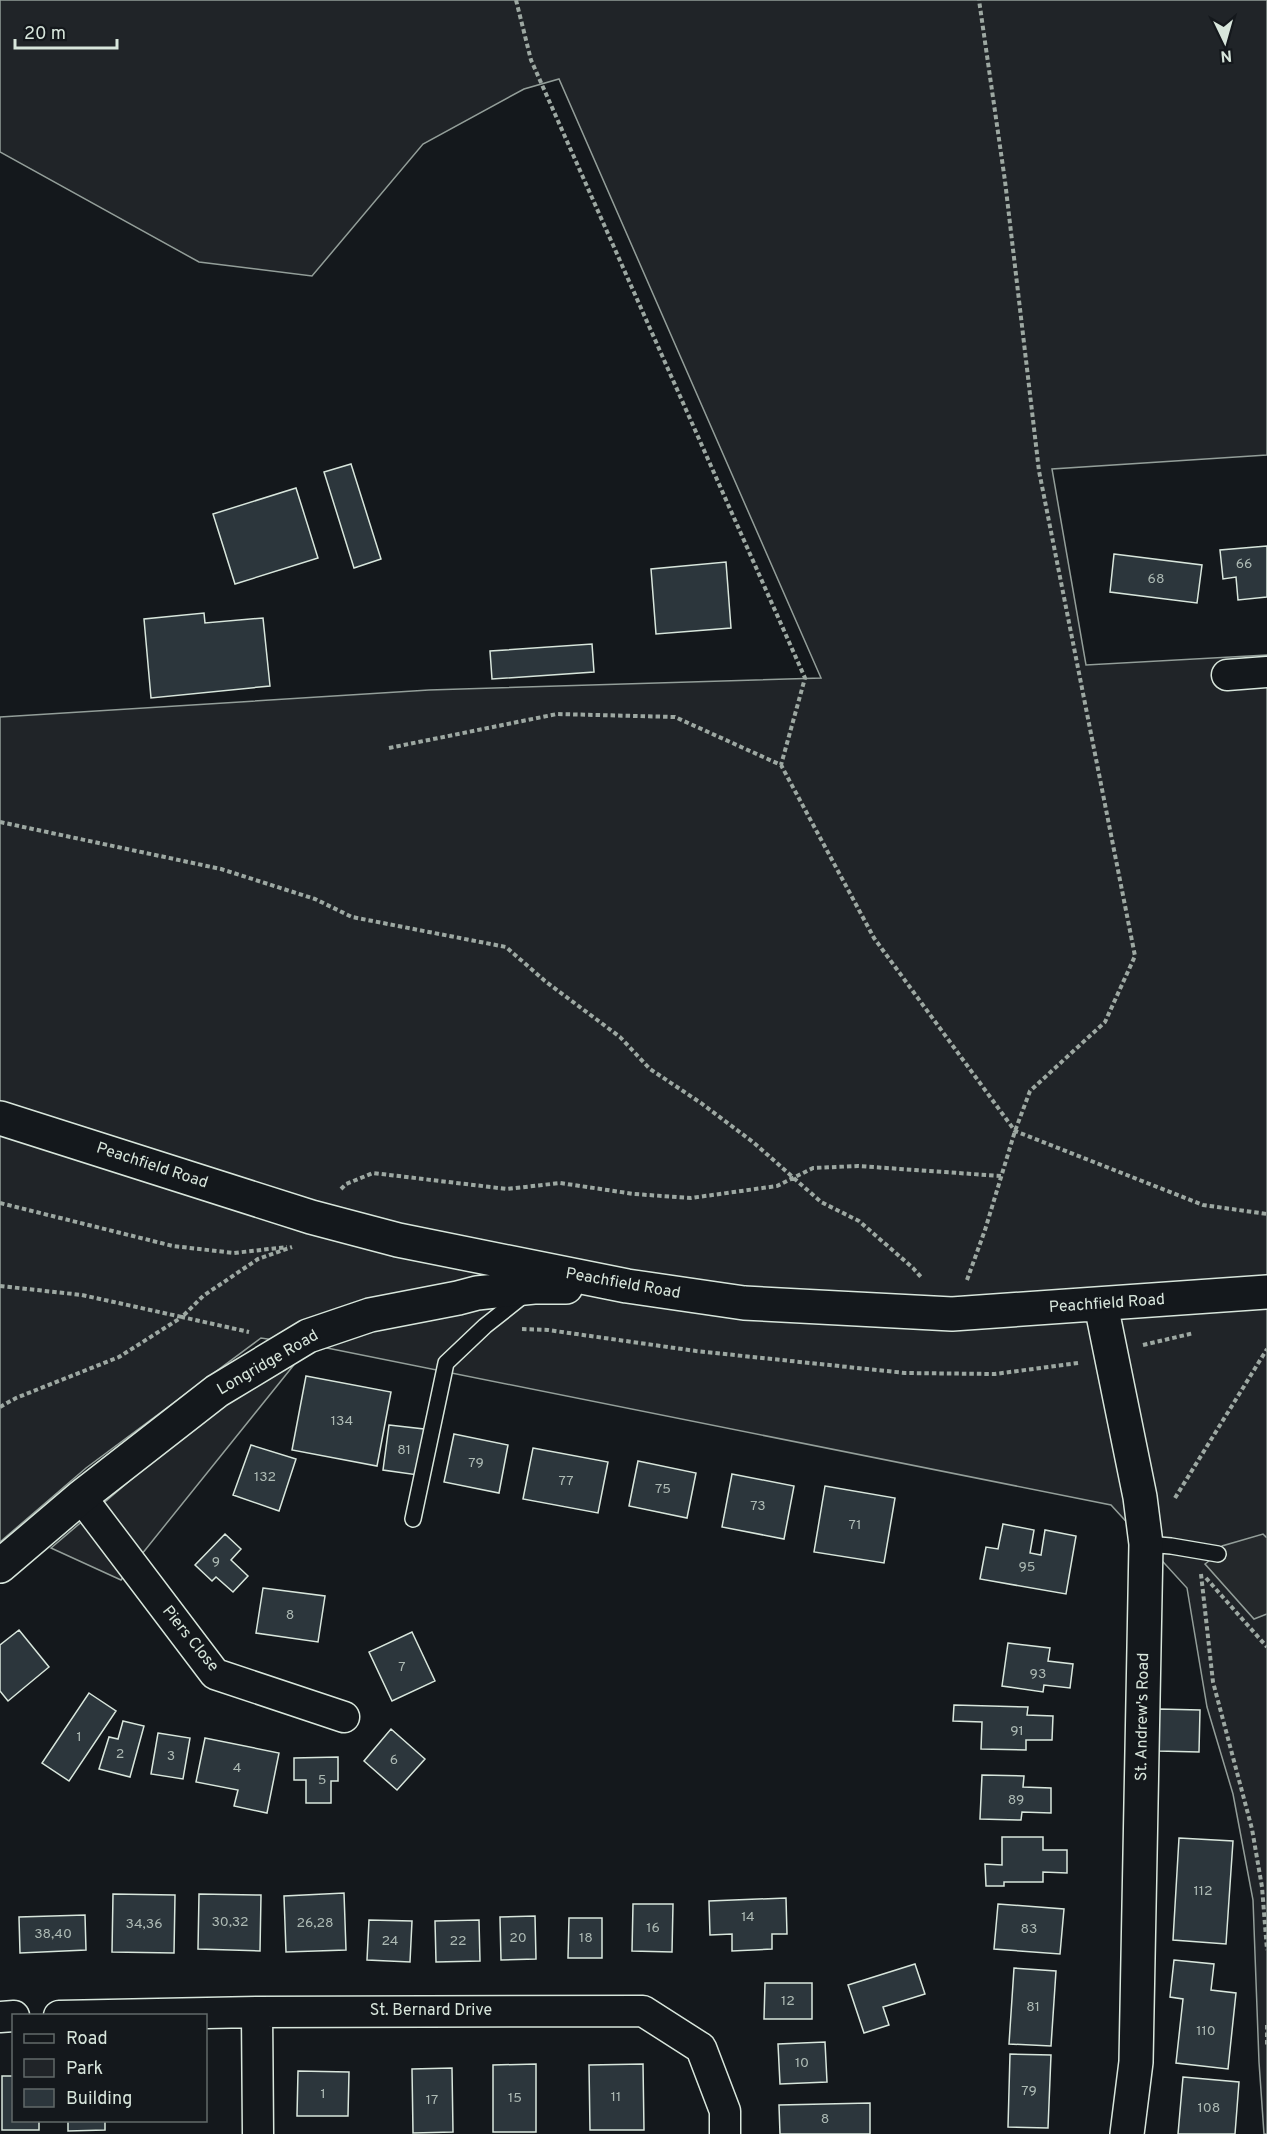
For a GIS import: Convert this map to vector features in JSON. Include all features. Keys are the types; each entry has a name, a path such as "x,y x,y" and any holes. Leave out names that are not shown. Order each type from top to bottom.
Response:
{"street":[{"path":"1227,675 1267,672"},
{"name":"Peachfield Road","path":"0,1118 307,1232 398,1240 627,1286 744,1304 952,1314 1267,1292"},
{"name":"Longridge Road","path":"0,1566 81,1497 217,1392 308,1336 370,1315 477,1293 534,1287 627,1286"},
{"name":"St. Andrew's Road","path":"1101,1305 1140,1497 1146,1544 1136,2062 1126,2134"},
{"name":"Piers Close","path":"81,1497 215,1674 344,1717"},
{"name":"St. Bernard Drive","path":"158,2014 643,2011 701,2048 725,2111 725,2134"},
{"path":"257,2012 258,2134"}],"lane":[{"path":"413,1519 446,1363 485,1326 534,1287"},
{"path":"1146,1544 1171,1545 1218,1554"}],"path":[{"path":"516,0 531,60 804,678 781,765"},
{"path":"0,822 221,869 315,899 352,917 506,947 545,981 620,1036 650,1068 753,1142 821,1202 859,1221 913,1268 952,1314 970,1274 1030,1091 1105,1023 1135,956 1039,471 1005,181 979,0"},
{"path":"389,748 557,714 675,717 781,765 874,938 1015,1131 1203,1205 1267,1214"},
{"path":"0,1407 16,1398 119,1357 182,1317 203,1296 258,1259 293,1246 346,1184 373,1173 507,1189 560,1183 634,1194 691,1198 777,1186 813,1168 858,1166 1001,1176"},
{"path":"0,1203 173,1246 234,1253 293,1246"},
{"path":"0,1286 82,1295 296,1343"},
{"path":"485,1326 548,1330 696,1351 905,1373 995,1374 1079,1363 1111,1352 1200,1332"},
{"path":"1146,1544 1267,1349"},
{"path":"1267,1647 1200,1571 1213,1682 1252,1829 1262,1887 1267,1950"},
{"path":"1267,2025 1267,2046"}],"green space":[{"path":"0,0 1267,0 1267,455 1052,469 1086,665 1267,655 1267,2134 1264,2134 1259,2062 1253,1900 1233,1794 1207,1707 1187,1588 1111,1505 327,1348 261,1338 86,1468 0,1542 0,717 429,690 821,678 559,79 524,89 423,144 312,276 199,262 0,152"},
{"path":"293,1366 121,1580 51,1548 175,1442 272,1371"}],"shaded area":[{"path":"1263,1534 1267,1538 1267,1614 1254,1619 1205,1564 1218,1554 1222,1546"}],"building":[{"path":"351,464 381,559 354,568 324,472"},
{"path":"296,488 318,558 235,584 213,514"},
{"path":"1267,546 1267,597 1238,600 1236,577 1223,579 1220,550"},
{"path":"1114,554 1202,565 1197,603 1110,592"},
{"path":"726,562 731,628 656,634 651,569"},
{"path":"204,613 205,623 263,618 270,686 151,698 144,619"},
{"path":"592,644 594,672 492,679 490,651"},
{"path":"306,1376 391,1392 377,1466 292,1450"},
{"path":"389,1425 424,1429 418,1475 383,1470"},
{"path":"454,1434 508,1445 499,1493 444,1482"},
{"path":"251,1445 296,1459 279,1511 233,1495"},
{"path":"533,1448 608,1462 598,1513 523,1499"},
{"path":"638,1461 696,1473 687,1518 629,1506"},
{"path":"732,1474 794,1486 784,1539 722,1527"},
{"path":"825,1486 895,1498 884,1563 814,1552"},
{"path":"1003,1524 1034,1530 1030,1553 1041,1555 1045,1530 1076,1536 1066,1594 980,1579 986,1547 998,1549"},
{"path":"225,1534 241,1549 231,1560 248,1576 233,1592 216,1577 212,1581 195,1565"},
{"path":"263,1588 325,1596 318,1642 256,1633"},
{"path":"19,1630 49,1667 8,1701 0,1691 0,1645"},
{"path":"412,1632 435,1681 392,1701 369,1652"},
{"path":"1008,1643 1050,1648 1048,1661 1073,1664 1070,1688 1044,1685 1043,1692 1002,1686"},
{"path":"89,1693 116,1711 69,1781 42,1763"},
{"path":"954,1705 1028,1707 1027,1715 1053,1716 1052,1740 1026,1740 1026,1750 981,1749 982,1722 953,1721"},
{"path":"1159,1709 1200,1710 1199,1752 1158,1751"},
{"path":"123,1721 144,1726 130,1777 99,1769 109,1737 118,1739"},
{"path":"391,1729 425,1759 397,1790 364,1761"},
{"path":"158,1733 190,1738 183,1779 151,1774"},
{"path":"205,1738 279,1753 267,1813 234,1806 238,1790 196,1782"},
{"path":"338,1757 338,1781 331,1781 331,1803 306,1803 306,1780 294,1780 294,1758"},
{"path":"982,1775 1024,1776 1023,1787 1051,1788 1051,1813 1022,1812 1021,1820 980,1819"},
{"path":"1002,1837 1043,1837 1043,1850 1067,1850 1067,1873 1043,1872 1043,1882 1004,1882 1004,1886 986,1886 985,1864 1002,1865"},
{"path":"1179,1838 1233,1841 1226,1944 1173,1940"},
{"path":"344,1893 346,1950 286,1952 284,1896"},
{"path":"113,1894 175,1895 174,1953 112,1952"},
{"path":"199,1894 261,1895 260,1951 198,1949"},
{"path":"786,1898 787,1934 772,1934 772,1949 732,1951 732,1934 710,1935 709,1901"},
{"path":"633,1904 673,1904 672,1952 632,1951"},
{"path":"998,1904 1064,1909 1060,1954 994,1949"},
{"path":"85,1915 86,1950 20,1953 19,1917"},
{"path":"535,1916 536,1959 501,1960 500,1917"},
{"path":"569,1918 602,1918 602,1958 568,1958"},
{"path":"369,1920 412,1921 410,1962 367,1960"},
{"path":"479,1920 480,1961 436,1962 435,1921"},
{"path":"1174,1960 1214,1964 1211,1990 1236,1993 1228,2069 1176,2063 1183,1999 1170,1997"},
{"path":"915,1964 925,1994 883,2007 889,2025 864,2033 848,1985"},
{"path":"1014,1968 1056,1971 1051,2046 1009,2044"},
{"path":"765,1983 812,1983 812,2019 764,2019"},
{"path":"825,2042 827,2082 780,2084 778,2044"},
{"path":"1010,2054 1051,2055 1048,2128 1008,2127"},
{"path":"536,2064 536,2132 493,2132 493,2065"},
{"path":"643,2064 644,2130 590,2130 589,2065"},
{"path":"452,2068 453,2132 413,2133 412,2069"},
{"path":"298,2071 349,2072 348,2116 297,2116"},
{"path":"2,2076 12,2076 12,2122 39,2122 39,2130 2,2130"},
{"path":"1183,2077 1239,2082 1235,2134 1178,2134"},
{"path":"870,2103 870,2134 780,2134 779,2105"},
{"path":"68,2122 105,2122 105,2130 68,2131"}]}
